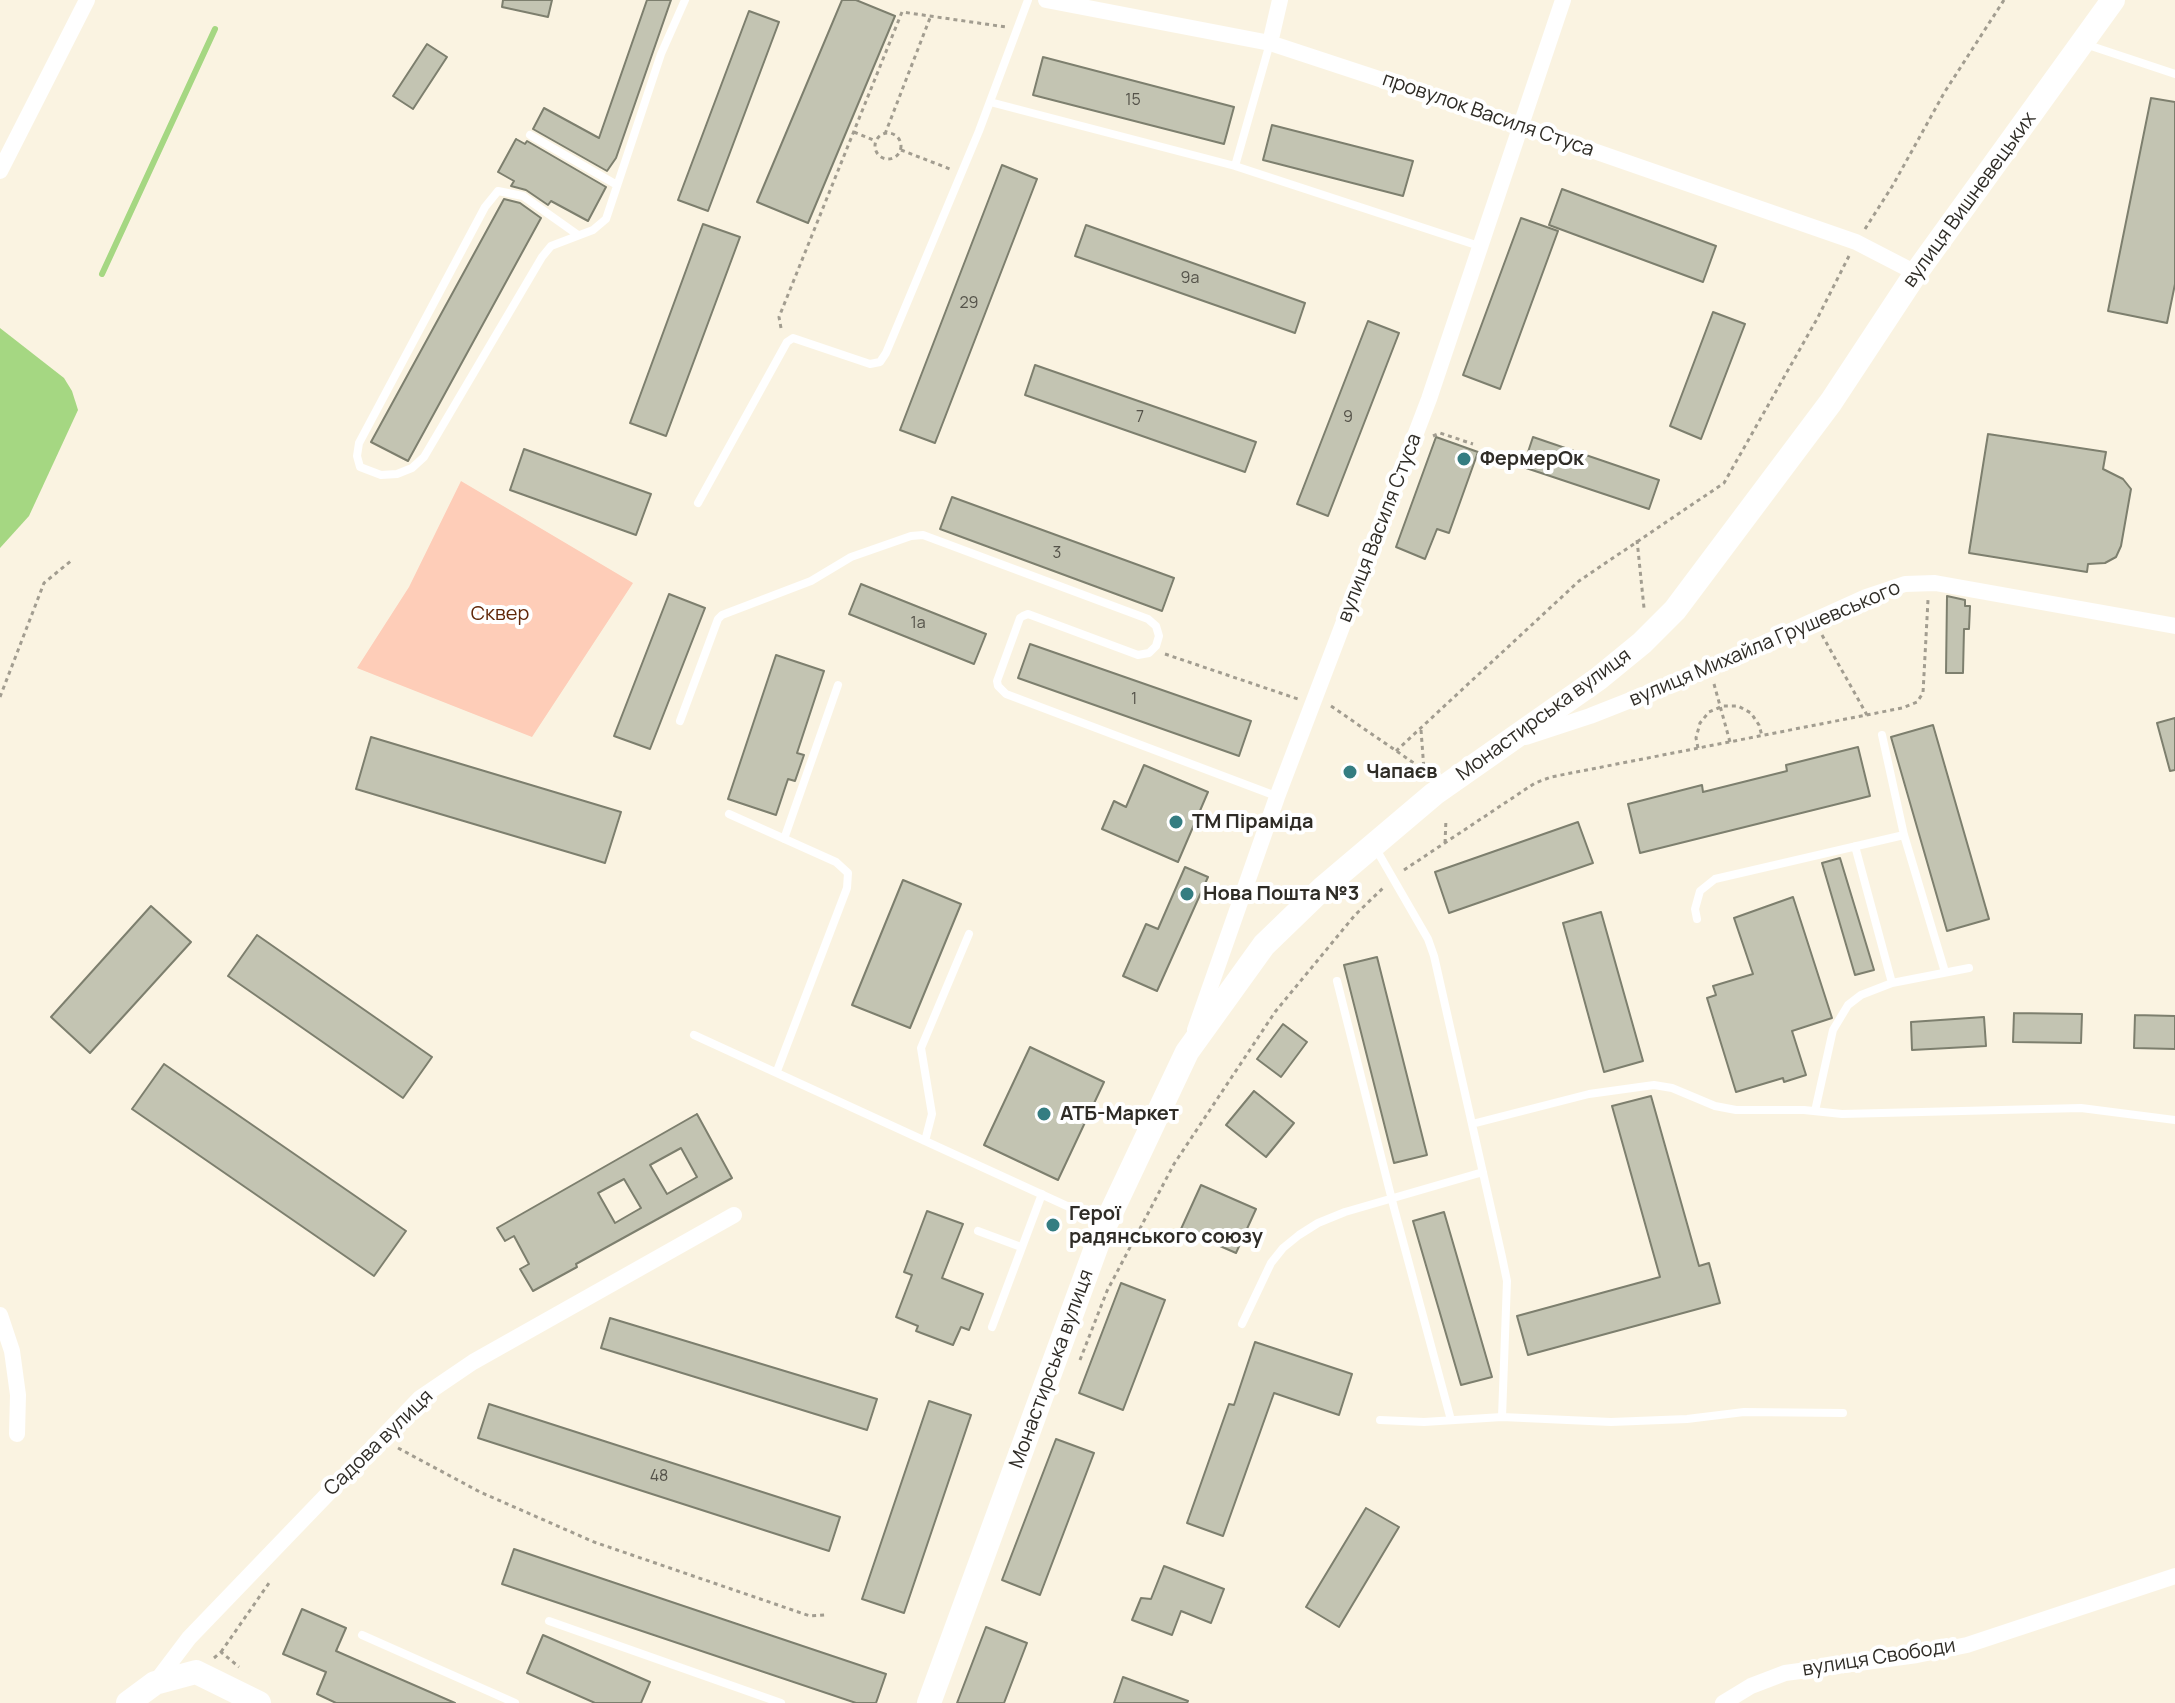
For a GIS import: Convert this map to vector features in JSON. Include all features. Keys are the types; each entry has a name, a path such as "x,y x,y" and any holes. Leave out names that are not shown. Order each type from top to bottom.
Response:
{"main road":[{"name":"вулиця Вишневецьких","path":"1831,402 1916,273 2113,0"},
{"name":"Монастирська вулиця","path":"929,1703 1105,1223 1187,1052 1264,945 1372,843 1502,744 1598,679 1642,643 1675,610 1831,402"},
{"path":"166,1679 196,1672 259,1703"},
{"name":"Садова вулиця","path":"128,1703 166,1679"}],"street":[{"path":"0,171 87,0"},
{"name":"провулок Василя Стуса","path":"1046,0 1270,43 1519,125 1856,242 1916,273"},
{"path":"1270,43 1280,0"},
{"name":"вулиця Василя Стуса","path":"1187,1052 1277,797 1429,399 1563,0"},
{"name":"вулиця Михайла Грушевського","path":"1502,744 1590,716 1866,597 1905,584 1928,583 2175,626"},
{"name":"Садова вулиця","path":"166,1679 189,1638 420,1398 473,1362 734,1215"},
{"path":"0,1315 12,1351 18,1395 17,1434"},
{"name":"вулиця Свободи","path":"1723,1703 1751,1686 1785,1673 1967,1645 2175,1576"}],"lane":[{"path":"578,235 523,196 498,191 485,207 359,443 357,456 360,467 381,475 397,474 412,468 424,457 542,257 551,246 593,230 606,219 661,54 685,0"},
{"path":"698,503 787,342 793,338 870,364 880,362 893,340 1028,0"},
{"path":"1235,166 1270,43"},
{"path":"2083,43 2175,74"},
{"path":"990,102 1235,166 1479,246"},
{"path":"530,135 617,185"},
{"path":"680,721 722,615 811,581 851,557 911,536 923,535 1148,619 1156,626 1159,636 1153,650 1134,654 1028,614 1020,618 997,681 1006,694 1277,797"},
{"path":"784,839 838,685"},
{"path":"1882,735 1904,835 1945,972"},
{"path":"729,814 836,862 848,873 849,880 777,1071"},
{"path":"1697,919 1695,909 1700,891 1715,879 1904,835"},
{"path":"1372,843 1428,939 1434,956 1483,1172 1507,1281 1502,1417"},
{"path":"1855,846 1892,983"},
{"path":"925,1141 932,1114 921,1048 969,934"},
{"path":"1815,1111 1825,1056 1840,1015 1861,995 1892,983 1969,968"},
{"path":"1337,981 1391,1199 1451,1420"},
{"path":"694,1035 1105,1223"},
{"path":"1472,1124 1589,1094 1654,1085 1736,1110 1842,1114 2081,1108 2175,1120"},
{"path":"1242,1324 1271,1263 1283,1248 1318,1223 1483,1172"},
{"path":"992,1327 1042,1194"},
{"path":"978,1231 1021,1247"},
{"path":"1380,1420 1424,1422 1502,1417 1611,1422 1687,1419 1744,1412 1843,1413"},
{"path":"549,1621 781,1703"},
{"path":"362,1635 515,1703"}],"path":[{"path":"787,342 779,317 902,12 1017,28"},
{"path":"876,141 885,134 930,17"},
{"path":"853,132 876,141"},
{"path":"876,141 878,154 886,159 895,157 900,150 897,137 885,134"},
{"path":"900,150 961,173"},
{"path":"1410,450 1440,433 1473,444"},
{"path":"1396,751 1579,581 1724,483"},
{"path":"1637,540 1645,610"},
{"path":"0,697 44,583 72,560"},
{"path":"1080,1360 1107,1291 1174,1164 1275,1012 1355,915 1393,879 1535,783 1917,702 1923,693 1928,583"},
{"path":"1814,621 1867,715"},
{"path":"1153,650 1314,700 1424,770 1421,728"},
{"path":"1709,667 1730,742"},
{"path":"1698,748 1696,738 1700,723 1709,712 1721,707 1738,706 1751,713 1762,736"},
{"path":"1445,843 1446,819"},
{"path":"380,1439 480,1492 594,1542 810,1616 825,1615"},
{"path":"221,1652 272,1578"}],"green space":[{"name":"Сквер","path":"461,481 633,583 532,737 357,668 409,587"}],"shaded area":[{"path":"0,328 64,378 78,410 29,516 0,548"}],"building":[{"path":"503,0 552,0 548,17 502,7"},
{"path":"647,0 671,0 616,158 607,171 533,129 544,108 599,138"},
{"path":"842,0 856,0 895,16 808,223 757,202"},
{"path":"749,11 779,22 708,211 678,200"},
{"path":"427,44 447,57 413,109 393,96"},
{"path":"1043,57 1234,107 1224,144 1033,95"},
{"path":"2151,98 2175,102 2175,284 2167,323 2108,311"},
{"path":"1272,125 1413,161 1403,196 1263,160"},
{"path":"516,139 525,144 527,141 606,187 588,221 551,201 548,205 526,190 511,186 514,181 498,172"},
{"path":"1002,165 1037,179 935,443 900,430"},
{"path":"1562,189 1716,246 1703,282 1549,225"},
{"path":"504,199 520,203 541,218 408,461 371,442"},
{"path":"1521,218 1558,231 1500,389 1463,375"},
{"path":"703,224 740,237 666,436 630,423"},
{"path":"1086,225 1305,303 1295,333 1075,256"},
{"path":"1713,312 1745,324 1701,439 1670,426"},
{"path":"1368,321 1399,333 1328,516 1297,504"},
{"path":"1035,365 1256,442 1245,472 1025,395"},
{"path":"1988,434 2106,452 2103,469 2123,479 2131,489 2121,546 2116,557 2105,563 2088,564 2087,572 1969,553"},
{"path":"1436,437 1478,452 1449,533 1437,529 1425,559 1396,547"},
{"path":"1533,437 1659,480 1649,509 1523,467"},
{"path":"524,449 651,494 636,535 510,490"},
{"path":"952,497 1174,578 1162,611 940,529"},
{"path":"861,584 986,634 974,664 849,614"},
{"path":"669,594 705,608 650,749 614,736"},
{"path":"1947,596 1965,600 1965,606 1970,606 1969,629 1964,629 1963,673 1946,673"},
{"path":"1030,644 1251,721 1239,756 1018,678"},
{"path":"776,655 824,671 797,753 804,755 795,781 788,779 776,815 728,799"},
{"path":"2175,718 2175,770 2170,771 2157,723"},
{"path":"1933,725 1989,919 1947,931 1891,737"},
{"path":"371,737 621,812 605,863 356,789"},
{"path":"1858,747 1870,796 1640,853 1628,804 1702,785 1703,792 1787,771 1786,765"},
{"path":"1144,765 1208,792 1178,862 1102,829 1114,801 1126,807"},
{"path":"1578,822 1593,863 1449,913 1435,872"},
{"path":"1840,858 1874,970 1855,975 1822,863"},
{"path":"1185,867 1208,877 1157,991 1123,976 1146,924 1158,929"},
{"path":"903,880 961,904 910,1028 852,1005"},
{"path":"1793,897 1832,1018 1792,1031 1806,1075 1784,1082 1783,1078 1736,1092 1707,998 1716,995 1713,986 1753,974 1734,918"},
{"path":"151,906 191,942 90,1053 51,1017"},
{"path":"1601,912 1643,1061 1604,1072 1563,923"},
{"path":"257,935 432,1057 403,1098 228,976"},
{"path":"1377,957 1427,1155 1394,1163 1344,965"},
{"path":"2014,1013 2082,1014 2081,1043 2013,1042"},
{"path":"2135,1015 2175,1016 2175,1049 2134,1048"},
{"path":"1984,1017 1986,1046 1912,1050 1911,1022"},
{"path":"1283,1024 1307,1042 1281,1077 1257,1059"},
{"name":"АТБ-Маркет","path":"1030,1047 1104,1082 1058,1180 984,1145"},
{"path":"164,1064 406,1231 374,1276 132,1109"},
{"path":"1254,1091 1294,1123 1266,1157 1226,1125"},
{"path":"1651,1096 1699,1266 1709,1263 1720,1303 1528,1355 1517,1316 1660,1277 1612,1106"},
{"path":"697,1114 732,1178 533,1291 520,1269 529,1264 514,1236 505,1241 497,1228","holes":["681,1148 697,1177 667,1194 650,1165","624,1179 641,1208 615,1223 598,1193"]},
{"path":"1201,1185 1256,1209 1236,1253 1181,1229"},
{"path":"927,1211 963,1224 942,1278 983,1294 969,1330 961,1327 953,1345 916,1331 918,1326 896,1317 912,1275 904,1272"},
{"path":"1444,1212 1492,1377 1461,1385 1413,1221"},
{"path":"1121,1283 1165,1300 1123,1410 1079,1393"},
{"path":"610,1318 877,1399 867,1430 601,1348"},
{"path":"1255,1342 1352,1374 1339,1415 1274,1393 1223,1536 1187,1523 1229,1404 1234,1405"},
{"path":"929,1401 971,1415 904,1613 862,1599"},
{"path":"489,1404 840,1517 829,1551 478,1438"},
{"path":"1056,1439 1094,1453 1040,1595 1002,1580"},
{"path":"1366,1508 1399,1527 1339,1627 1306,1607"},
{"path":"514,1549 886,1674 876,1703 856,1703 502,1584"},
{"path":"1164,1566 1224,1589 1211,1623 1181,1611 1172,1635 1132,1620 1141,1598 1151,1599"},
{"path":"302,1609 346,1628 336,1651 455,1703 336,1703 317,1694 326,1672 283,1654"},
{"path":"986,1627 1027,1643 1004,1703 957,1703"},
{"path":"543,1635 650,1682 641,1703 595,1703 527,1673"},
{"path":"1123,1677 1188,1701 1114,1703"}],"waterway":[{"path":"102,274 215,29"}],"place":[{"name":"ФермерОк","path":"1464,459"},
{"name":"Чапаєв","path":"1350,772"},
{"name":"ТМ Піраміда","path":"1176,822"},
{"name":"Нова Пошта №3","path":"1187,894"},
{"name":"АТБ-Маркет","path":"1044,1114"},
{"name":"Герої радянського союзу","path":"1053,1225"}]}
